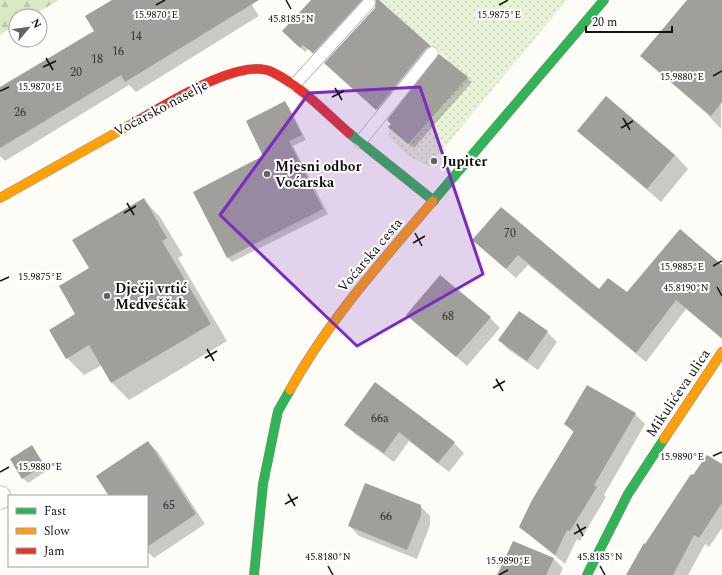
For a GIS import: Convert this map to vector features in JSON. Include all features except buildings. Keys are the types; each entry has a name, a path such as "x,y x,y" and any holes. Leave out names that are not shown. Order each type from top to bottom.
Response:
{"street":[{"name":"Voćarska cesta","path":"254,575 263,484 278,411 304,364 330,327 434,201 604,0"},
{"name":"Voćarsko naselje","path":"0,198 201,85 249,68 271,71 294,85 360,142 434,201"},
{"name":"Mikulićeva ulica","path":"587,575 628,494 722,352"}],"lane":[{"path":"294,85 369,3"},
{"path":"360,142 432,53"}],"highlighted area":[{"path":"420,87 483,274 357,346 220,215 309,93"}],"green space":[{"path":"0,0 59,0 46,8 8,8 8,30 0,35"},
{"path":"379,0 567,0 429,166 408,156 389,137 389,127 408,144 468,77"}],"traffic: fast":[{"path":"433,201 604,0"},
{"path":"349,133 434,201"},
{"path":"254,575 263,484 278,411 290,390"},
{"path":"587,575 628,494 664,439"}],"traffic: slow":[{"path":"0,198 135,122"},
{"path":"290,390 321,340 338,316 375,269 433,201"},
{"path":"664,439 722,352"}],"traffic: jam":[{"path":"135,122 202,85 241,71 258,69 272,72 293,84 349,133"}],"place":[{"name":"Jupiter","path":"434,161"},
{"name":"Mjesni odbor Voćarska","path":"267,174"},
{"name":"Dječji vrtić Medveščak","path":"107,296"}]}
